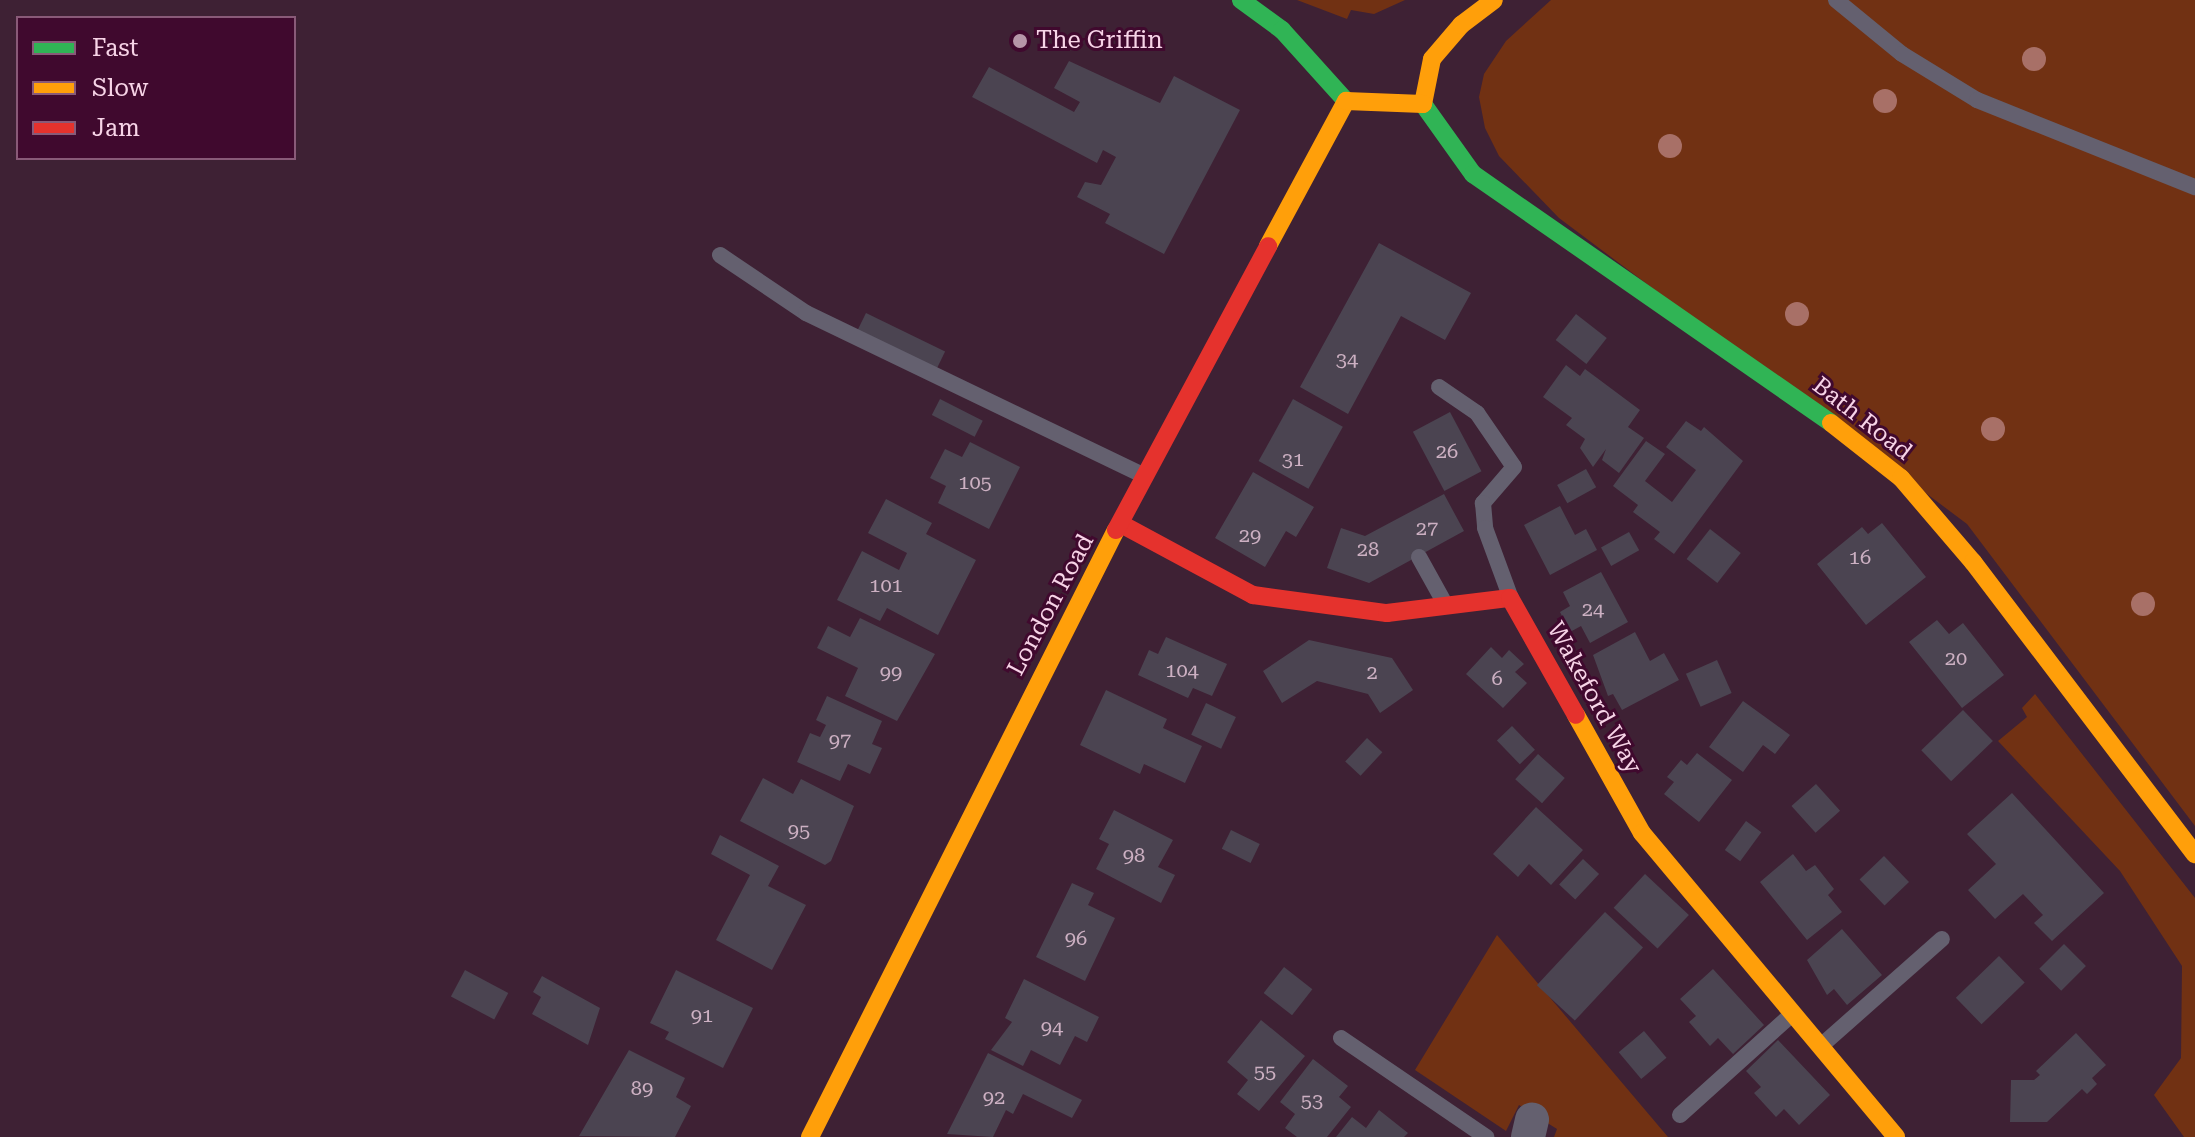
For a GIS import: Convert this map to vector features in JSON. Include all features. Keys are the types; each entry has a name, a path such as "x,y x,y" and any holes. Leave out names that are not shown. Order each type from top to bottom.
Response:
{"main road":[{"path":"1241,0 1282,30 1346,101 1423,104 1432,59 1461,25 1494,0"},
{"name":"London Road","path":"810,1137 1143,476 1346,101"},
{"name":"Bath Road","path":"1423,104 1473,174 1819,413 1901,478 1973,562 2195,854"},
{"path":"1121,524 1253,595 1387,613 1510,598"},
{"name":"Wakeford Way","path":"1510,598 1642,833 1896,1137"}],"lane":[{"path":"1836,0 1902,54 1977,100 2195,187"},
{"path":"720,255 806,313 1143,476"},
{"path":"1439,387 1477,413 1514,467 1483,503 1485,528 1510,598"},
{"path":"1419,557 1446,605"},
{"path":"1820,1046 1942,939"},
{"path":"1680,1115 1793,1013"},
{"path":"1341,1038 1486,1137"}],"shaded area":[{"path":"1297,0 1405,0 1374,14 1351,10 1347,19"},
{"path":"1551,0 2195,0 2195,826 1967,524 1559,218 1499,156 1485,128 1479,97 1484,74 1506,41"},
{"path":"2035,694 2195,898 2195,1137 2184,1137 2154,1095 2181,1058 2182,966 2120,871 1998,741 2027,717 2022,708"},
{"path":"1497,935 1668,1137 1554,1137 1557,1129 1519,1105 1506,1131 1415,1070"}],"building":[{"path":"1069,61 1160,103 1174,76 1240,110 1164,254 1105,223 1110,214 1077,197 1085,182 1101,185 1116,157 1103,150 1097,163 972,97 989,67 1074,112 1080,102 1054,88"},
{"path":"1379,243 1471,293 1445,340 1401,316 1348,414 1300,387"},
{"path":"866,313 945,352 936,370 857,332"},
{"path":"1576,314 1607,338 1586,364 1556,340"},
{"path":"1566,365 1580,376 1585,369 1640,410 1628,427 1644,438 1619,473 1602,460 1606,449 1593,467 1580,448 1585,439 1566,425 1572,418 1543,397"},
{"path":"940,399 983,421 975,437 932,415"},
{"path":"1293,399 1343,427 1308,489 1259,461"},
{"path":"1450,412 1481,471 1444,491 1413,432"},
{"path":"1686,421 1701,431 1704,427 1743,461 1674,554 1654,539 1660,532 1633,512 1638,505 1613,486 1646,441 1665,454 1645,481 1672,502 1696,470 1666,447"},
{"path":"970,442 1020,467 989,529 938,503 946,486 930,478 945,449 962,457"},
{"path":"1586,469 1596,487 1567,503 1557,485"},
{"path":"1253,472 1314,507 1296,537 1286,531 1265,567 1215,538"},
{"path":"1444,494 1464,531 1369,583 1327,568 1341,528 1365,536"},
{"path":"886,499 932,523 926,534 976,560 938,635 887,608 880,621 837,600 862,551 899,570 907,553 868,533"},
{"path":"1560,506 1575,535 1586,529 1597,550 1550,575 1524,525"},
{"path":"1882,523 1926,577 1866,625 1817,564 1862,527 1868,534"},
{"path":"1710,529 1741,553 1717,583 1687,559"},
{"path":"1629,532 1639,550 1611,566 1601,548"},
{"path":"1601,572 1628,622 1590,643 1581,626 1570,632 1560,612 1570,606 1563,592"},
{"path":"860,618 935,654 897,721 845,696 858,668 817,648 828,626 850,637"},
{"path":"1937,620 1949,634 1963,623 2004,675 1962,708 1909,642"},
{"path":"1635,632 1650,661 1664,653 1679,680 1622,710 1613,694 1608,696 1593,655"},
{"path":"1166,637 1227,664 1212,696 1193,688 1188,698 1138,675 1149,650 1158,654"},
{"path":"1309,640 1392,658 1413,690 1380,713 1368,694 1317,681 1282,703 1263,671"},
{"path":"1491,647 1502,658 1509,650 1524,664 1515,672 1527,683 1503,708 1466,674"},
{"path":"1717,660 1732,693 1701,707 1686,674"},
{"path":"1106,690 1167,719 1163,728 1202,746 1185,783 1144,764 1140,774 1080,745"},
{"path":"827,696 882,721 872,744 882,748 870,774 848,764 840,781 797,762 810,733 820,737 826,725 816,720"},
{"path":"1743,701 1790,735 1775,754 1763,745 1743,772 1709,747"},
{"path":"1206,703 1236,717 1221,749 1191,735"},
{"path":"1963,710 1993,741 1951,781 1921,750"},
{"path":"1512,726 1535,750 1520,764 1497,741"},
{"path":"1367,738 1382,752 1361,776 1345,761"},
{"path":"1697,753 1732,780 1699,822 1664,794 1674,782 1667,777 1681,760 1687,765"},
{"path":"1538,754 1565,778 1542,803 1515,779"},
{"path":"763,778 793,794 801,779 854,806 831,861 825,865 740,821"},
{"path":"1816,784 1840,811 1816,833 1791,806"},
{"path":"2012,793 2104,893 2052,941 2034,923 2043,915 2023,894 1995,919 1968,890 1996,864 1967,834"},
{"path":"1536,807 1583,850 1551,885 1529,864 1518,877 1493,854"},
{"path":"1114,810 1173,840 1158,867 1175,875 1161,903 1096,869 1109,844 1099,839"},
{"path":"1746,821 1761,832 1740,861 1725,850"},
{"path":"1231,830 1260,844 1251,863 1222,849"},
{"path":"720,835 779,866 768,886 806,905 772,970 716,940 750,875 711,854"},
{"path":"1793,854 1806,871 1815,865 1834,889 1828,895 1842,912 1807,940 1760,882"},
{"path":"1884,856 1909,882 1885,906 1860,880"},
{"path":"1583,859 1599,874 1575,900 1559,885"},
{"path":"1645,874 1689,915 1658,949 1614,908"},
{"path":"1072,883 1094,893 1088,905 1115,918 1085,981 1036,957"},
{"path":"1605,912 1643,947 1575,1021 1537,985"},
{"path":"1842,929 1882,975 1847,1005 1834,989 1827,995 1807,960"},
{"path":"2064,944 2086,966 2061,991 2039,969"},
{"path":"1999,956 2025,983 1982,1024 1956,998"},
{"path":"1284,967 1312,989 1292,1015 1264,993"},
{"path":"1713,969 1764,1025 1733,1054 1718,1038 1710,1046 1689,1022 1696,1016 1680,999"},
{"path":"465,970 508,993 494,1019 451,996"},
{"path":"676,970 753,1008 723,1068 665,1039 669,1032 650,1023"},
{"path":"542,976 600,1008 588,1045 532,1014 541,997 533,992"},
{"path":"1024,979 1099,1017 1087,1042 1075,1036 1060,1065 1031,1050 1023,1066 991,1050 1012,1022 1005,1018"},
{"path":"1261,1020 1305,1056 1259,1111 1237,1094 1248,1080 1227,1062"},
{"path":"1644,1031 1666,1058 1641,1079 1619,1052"},
{"path":"2076,1033 2106,1065 2092,1078 2097,1084 2087,1094 2082,1089 2047,1122 2010,1122 2011,1080 2034,1080 2040,1075 2036,1071"},
{"path":"1778,1040 1830,1095 1799,1125 1784,1109 1776,1117 1754,1093 1761,1087 1746,1071"},
{"path":"629,1050 685,1078 676,1097 691,1106 675,1137 579,1136"},
{"path":"988,1053 1082,1100 1072,1118 1023,1094 1013,1114 1006,1110 993,1137 947,1134"},
{"path":"1313,1059 1348,1086 1339,1097 1351,1107 1327,1137 1297,1137 1285,1128 1295,1114 1280,1102"},
{"path":"1379,1110 1408,1133 1404,1137 1336,1137 1352,1117 1366,1128"}],"traffic: fast":[{"path":"1241,0 1282,30 1346,101"},
{"path":"1423,104 1473,174 1831,423"}],"traffic: slow":[{"path":"1423,104 1432,59 1461,25 1494,0"},
{"path":"1268,246 1346,101 1423,104"},
{"path":"1831,423 1901,478 1973,562 2195,854"},
{"path":"810,1137 1116,530"},
{"path":"1576,715 1642,833 1896,1137"}],"traffic: jam":[{"path":"1116,530 1268,246"},
{"path":"1121,524 1253,595 1387,613 1510,598 1576,715"}],"place":[{"name":"The Griffin","path":"1020,41"}]}
